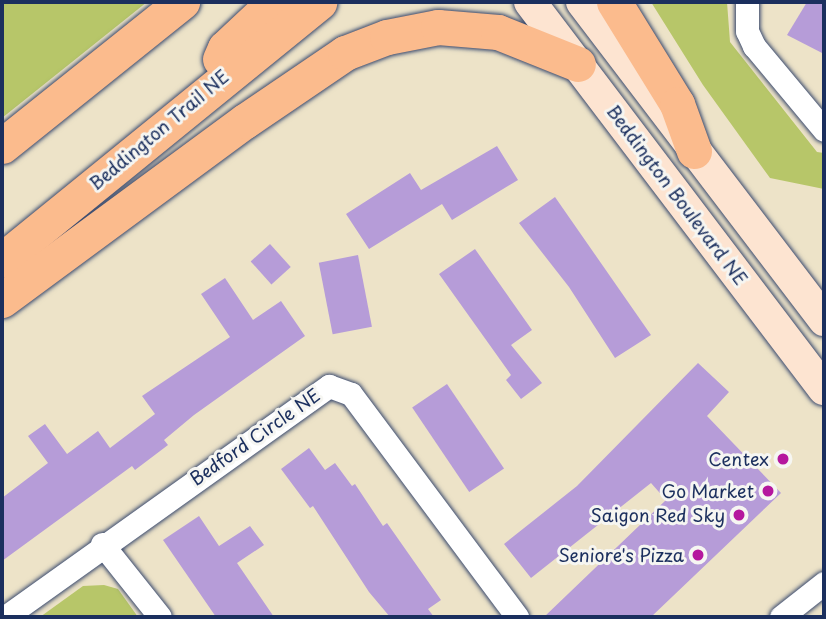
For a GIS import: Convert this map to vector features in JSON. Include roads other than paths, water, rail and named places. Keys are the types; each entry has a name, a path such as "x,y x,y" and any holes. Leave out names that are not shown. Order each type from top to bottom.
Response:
{"main road":[{"path":"2,146 183,2"},
{"path":"208,88 225,48 274,2"},
{"name":"Beddington Trail NE","path":"2,260 208,88 319,2"},
{"name":"Beddington Boulevard NE","path":"530,2 824,389"},
{"path":"582,2 824,320"},
{"path":"614,2 677,104 694,151"},
{"path":"2,300 245,121 345,53 387,37 438,27 498,32 578,64"}],"street":[{"path":"747,2 746,24 754,46 824,130"},
{"name":"Bedford Circle NE","path":"5,617 102,544 329,386 351,394 517,617"},
{"path":"102,544 160,617"},
{"path":"781,617 824,583"}],"place":[{"name":"Centex","path":"783,459"},
{"name":"Go Market","path":"768,491"},
{"name":"Saigon Red Sky","path":"739,515"},
{"name":"Seniore's Pizza","path":"698,555"}]}
